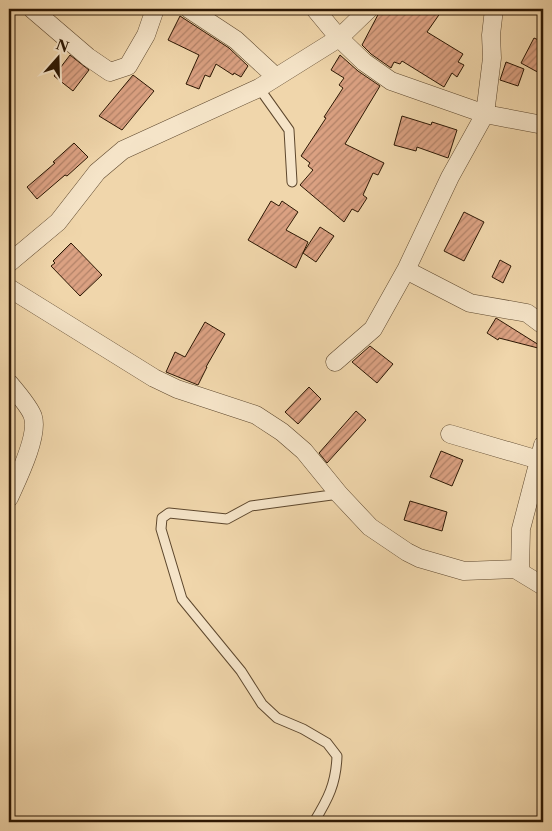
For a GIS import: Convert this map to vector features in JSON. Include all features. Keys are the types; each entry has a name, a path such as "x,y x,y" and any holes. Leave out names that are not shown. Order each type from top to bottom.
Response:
{"street":[{"path":"32,9 88,57 110,72 128,66 146,34 155,9"},
{"path":"189,9 236,40 276,77"},
{"path":"315,9 339,38 364,62 391,81 485,114 543,125"},
{"path":"9,263 58,222 97,172 123,150 259,88 339,38 369,9"},
{"path":"335,362 373,329 406,270 450,177 485,114 492,58 491,35 494,9"},
{"path":"406,270 470,303 528,312 543,325"},
{"path":"9,288 154,378 177,388 256,414 282,432 304,451 339,494 370,527 407,552 419,558 464,571 515,569 543,586"},
{"path":"9,383 33,416 35,427 28,451 9,498"},
{"path":"450,434 541,452 520,530 520,571"}],"lane":[{"path":"259,88 289,130 292,182"},
{"path":"314,822 329,796 336,774 337,756 327,743 303,729 277,718 262,704 241,671 182,599 161,529 162,518 169,513 227,518 251,506 339,494"}],"building":[{"path":"381,9 443,9 427,32 463,54 458,62 464,65 457,77 452,73 444,87 402,61 400,64 394,62 391,68 371,54 362,45"},
{"path":"180,16 229,48 248,66 241,77 234,73 233,75 216,64 210,77 205,75 199,89 186,84 199,55 168,40"},
{"path":"534,38 543,42 543,75 521,63"},
{"path":"70,55 89,70 73,91 54,76"},
{"path":"340,55 358,71 380,86 345,144 384,163 378,175 373,173 363,195 367,198 358,212 352,209 344,222 300,185 313,170 308,166 310,163 301,156 343,88 339,85 344,78 331,70"},
{"path":"506,62 524,69 518,86 500,80"},
{"path":"133,75 154,91 122,130 99,116"},
{"path":"402,116 431,125 432,122 457,130 448,158 417,147 416,151 394,145"},
{"path":"74,143 88,157 37,199 27,187 55,163 53,162"},
{"path":"271,201 279,206 282,201 298,212 286,230 308,242 296,268 248,240"},
{"path":"464,212 484,222 464,261 444,251"},
{"path":"320,227 334,236 316,262 303,253"},
{"path":"71,243 102,275 80,296 51,266 55,263 53,261"},
{"path":"500,260 511,266 503,283 492,277"},
{"path":"496,318 539,345 538,348 499,338 498,340 487,333"},
{"path":"205,322 225,334 198,385 166,372 175,352 185,357"},
{"path":"370,346 393,364 377,383 352,362"},
{"path":"309,387 321,399 298,424 285,412"},
{"path":"356,411 366,420 327,463 319,453"},
{"path":"441,451 463,460 452,486 430,477"},
{"path":"410,501 447,512 442,531 404,520"}]}
